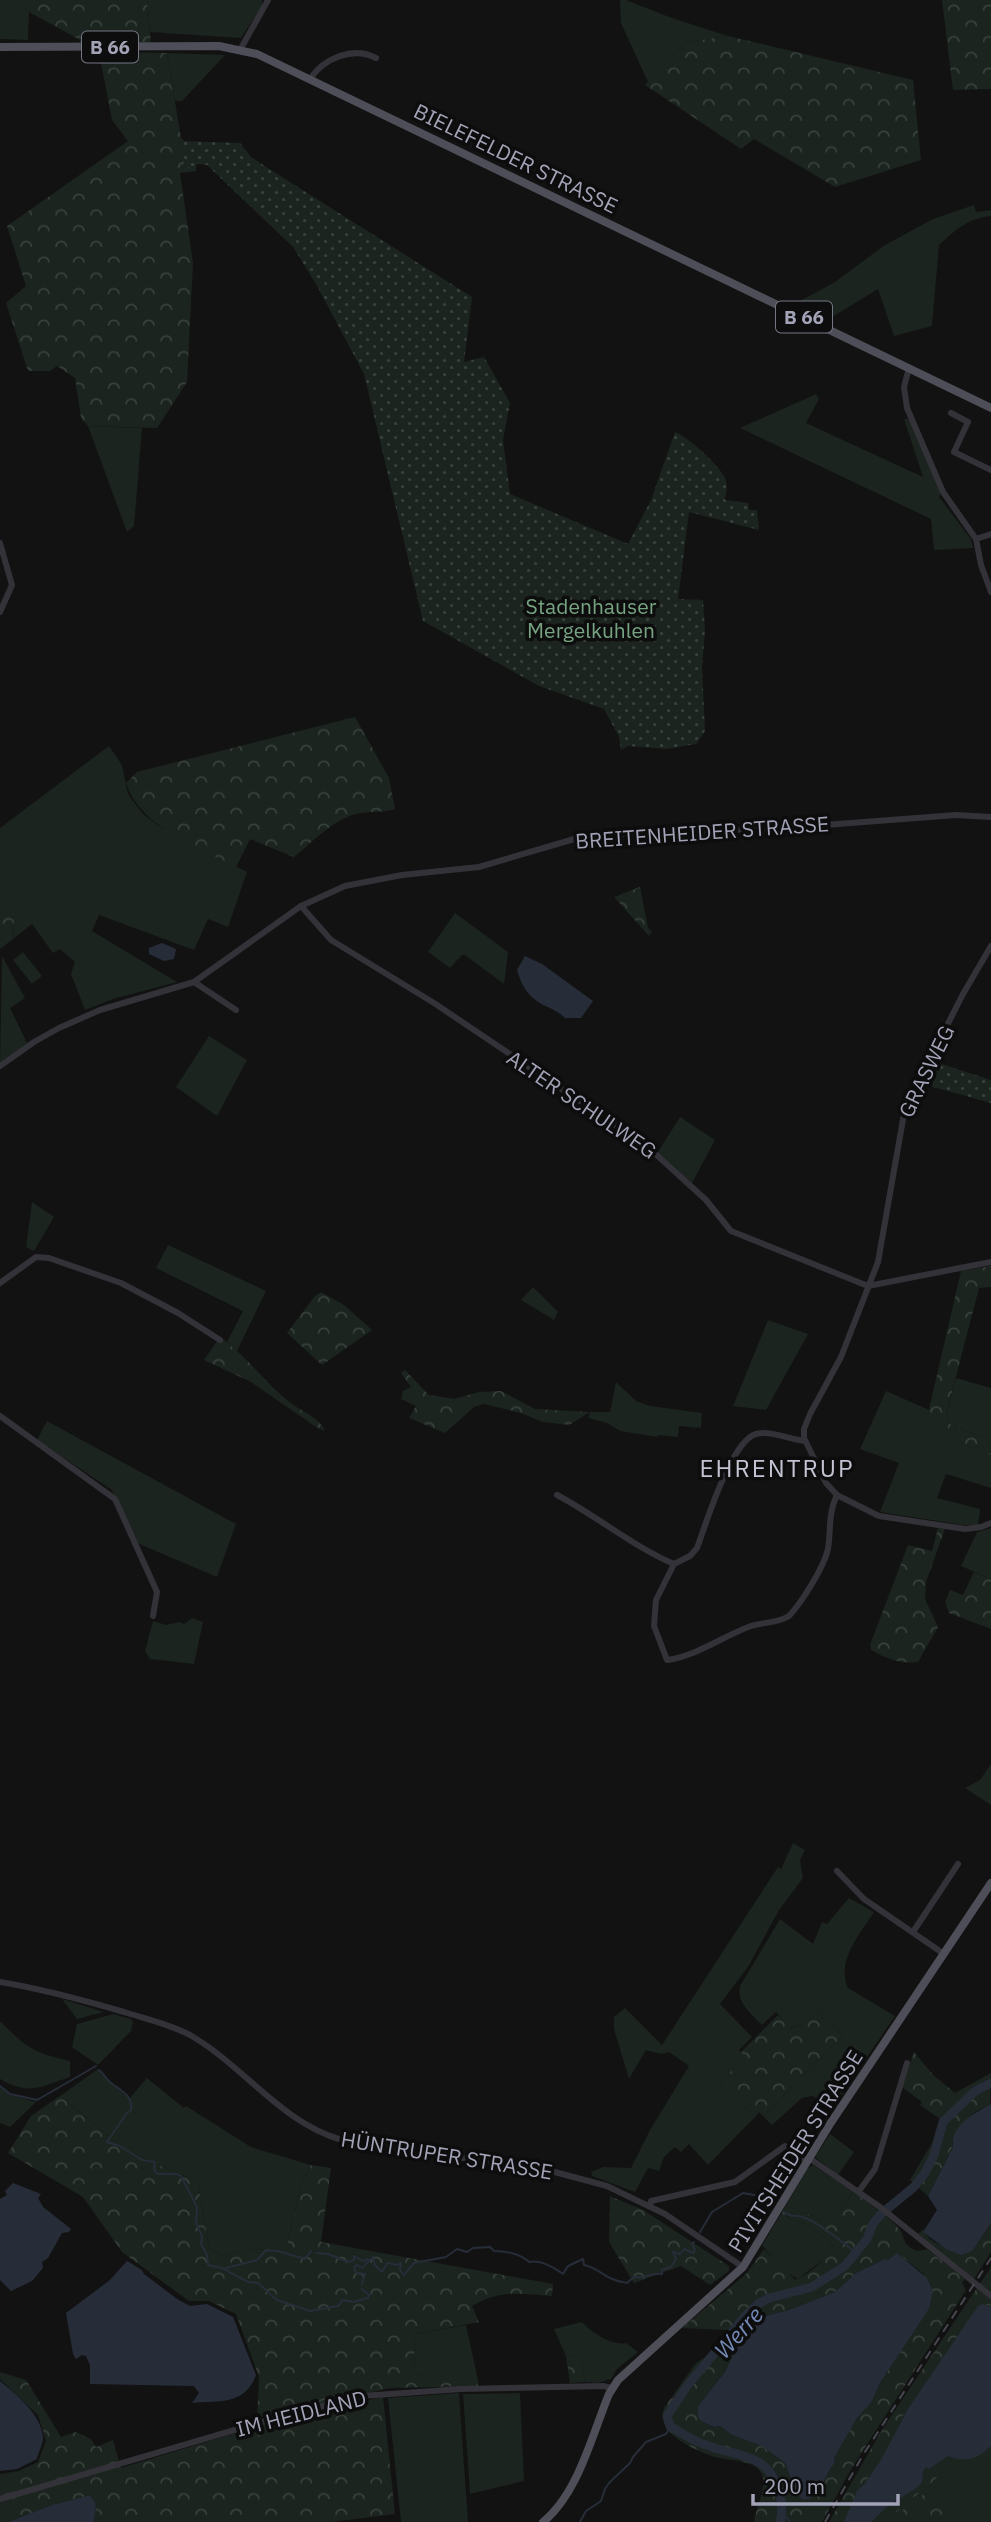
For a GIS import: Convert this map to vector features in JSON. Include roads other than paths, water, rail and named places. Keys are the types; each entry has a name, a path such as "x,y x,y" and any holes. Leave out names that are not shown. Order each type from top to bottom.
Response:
{"main road":[{"name":"BIELEFELDER STRASSE","path":"0,47 219,46 271,60 991,408"},
{"name":"PIVITSHEIDER STRASSE","path":"543,2522 568,2495 612,2388 625,2372 743,2267 808,2160 991,1883"}],"street":[{"path":"240,50 268,0"},
{"path":"310,79 332,58 367,53 376,58"},
{"path":"909,368 904,387 907,408 943,492 976,539 981,565 991,592"},
{"path":"951,413 968,422 954,452 991,470"},
{"path":"976,539 991,534"},
{"path":"0,543 12,585 0,612"},
{"name":"BREITENHEIDER STRASSE","path":"0,1066 59,1028 100,1010 194,982 301,906 345,886 392,877 479,867 587,835 762,829 956,815 991,817"},
{"name":"ALTER SCHULWEG","path":"301,906 322,931 348,951 434,1003 649,1147 706,1200 731,1231 868,1286"},
{"name":"GRASWEG","path":"805,1441 804,1429 810,1414 841,1357 878,1262 905,1108 963,993 991,946"},
{"path":"194,982 236,1010"},
{"path":"0,1283 36,1257 49,1258 121,1283 186,1318 220,1340"},
{"path":"868,1286 991,1262"},
{"path":"0,1416 115,1499 158,1592 153,1616"},
{"path":"837,1495 831,1507 827,1551 789,1616 750,1626 708,1646 667,1660 654,1626 656,1600 674,1564 690,1556 697,1548 729,1465 744,1442 755,1434 805,1441 826,1482 837,1495 879,1516 965,1529 991,1523"},
{"path":"557,1495 586,1510 632,1542 674,1564"},
{"path":"912,1932 958,1864"},
{"path":"837,1871 864,1899 944,1954"},
{"name":"HÜNTRUPER STRASSE","path":"0,1982 86,2001 189,2035 298,2119 330,2137 564,2174 607,2186 650,2205 743,2267"},
{"path":"859,2191 875,2169 908,2063"},
{"path":"650,2205 651,2201 735,2182 785,2146 859,2191 991,2296"},
{"name":"IM HEIDLAND","path":"0,2499 272,2419 362,2396 461,2389 612,2388"}],"waterway":[{"path":"0,2086 10,2094 37,2100 96,2066"},
{"path":"99,2070 125,2094 131,2105 131,2110 107,2142 120,2146 142,2160 155,2162 154,2170 158,2174 181,2176 197,2207 196,2223 202,2236 201,2244 207,2255 208,2265 222,2268 248,2282 258,2283 277,2300 310,2311 338,2306 343,2300 353,2302 368,2298 369,2295 362,2289"},
{"name":"Werre","path":"780,2522 782,2506 779,2490 766,2468 748,2457 689,2437 670,2426 667,2416 687,2386 758,2304 769,2298 812,2287 845,2266 867,2239 881,2214 914,2187 925,2173 934,2155 943,2122 975,2091 991,2083"},
{"path":"700,2232 712,2212 743,2193 760,2196 774,2205"},
{"path":"783,2212 816,2223 857,2253"},
{"path":"362,2284 365,2274 356,2273 354,2267 357,2265 362,2268 373,2257 375,2265 382,2272 387,2263 401,2263 400,2270 404,2275 414,2263 446,2257 457,2249 467,2252 473,2248 490,2247 494,2251 518,2255 529,2262 542,2263 563,2274 568,2266 583,2259 584,2265 627,2283 634,2277 662,2274 662,2270 671,2267 676,2259 673,2252 680,2254 684,2249 693,2253 694,2242"},
{"path":"226,2268 257,2260 266,2250 305,2259 311,2251"},
{"path":"317,2253 349,2262 354,2260 354,2256 363,2261 368,2259"},
{"path":"580,2522 586,2511 601,2501 609,2483 630,2463 646,2442 666,2434 670,2426"},
{"path":"782,2513 790,2522"}],"railway":[{"path":"825,2522 863,2455 991,2258"}],"district":[{"name":"EHRENTRUP","path":"777,1468"}],"park label":[{"name":"Stadenhauser Mergelkuhlen","path":"591,618"}]}
